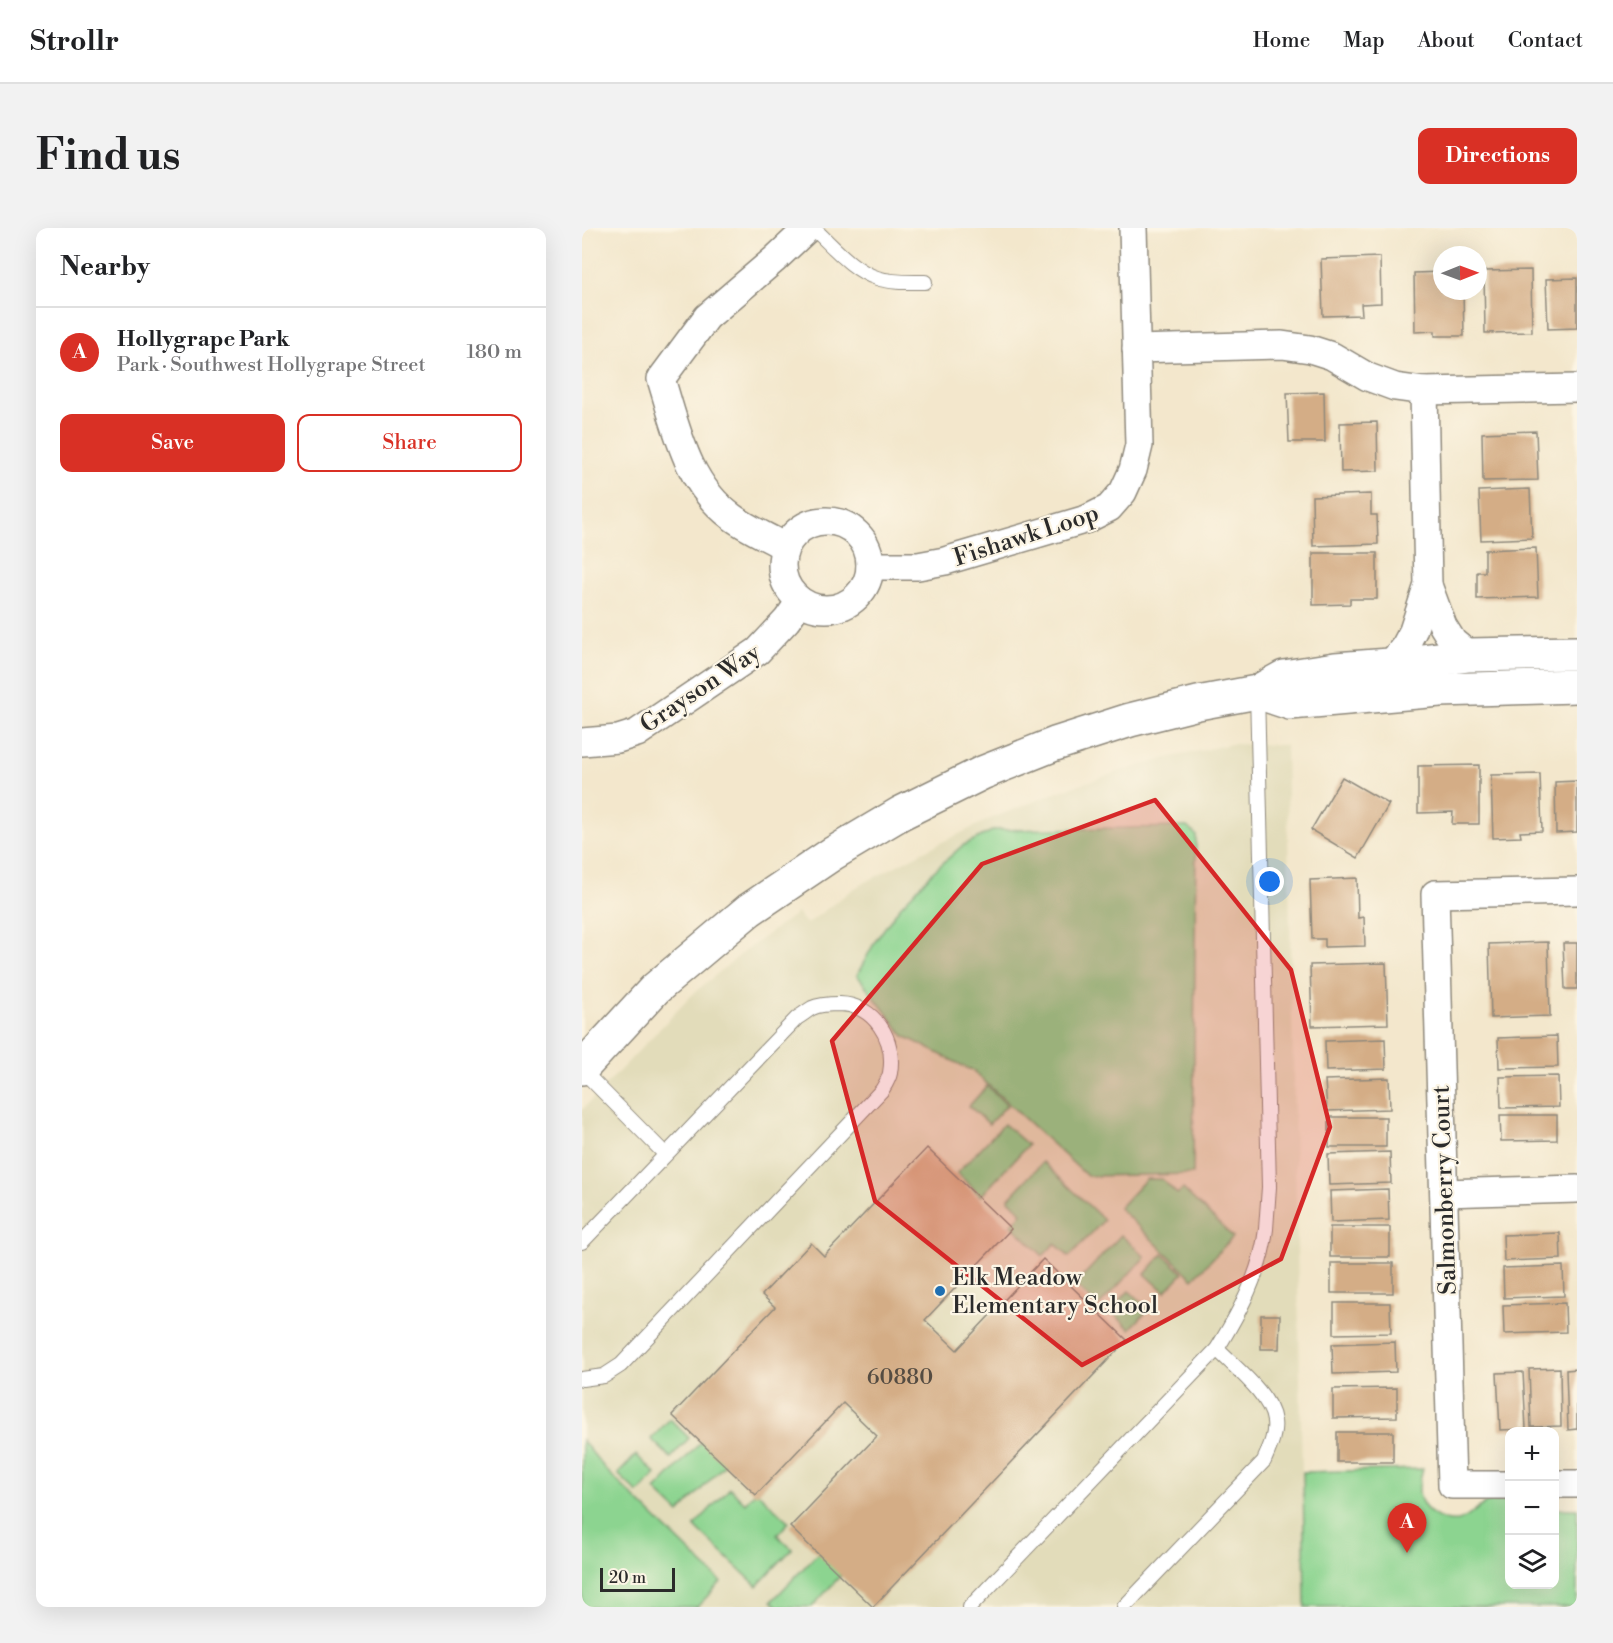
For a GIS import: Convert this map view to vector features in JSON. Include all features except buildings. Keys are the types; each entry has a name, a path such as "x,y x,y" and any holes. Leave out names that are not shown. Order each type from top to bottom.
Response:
{"main road":[{"path":"582,1069 656,989 749,910 832,854 901,813 982,773 1055,744 1175,709 1257,692 1284,677 1335,669 1469,655 1577,653"},
{"path":"1257,692 1290,703 1440,690 1577,686"}],"street":[{"path":"785,547 732,517 705,492 687,462 661,379 707,317 776,259 808,228"},
{"name":"Fishawk Loop","path":"870,566 918,566 945,561 1087,519 1109,508 1123,492 1133,470 1139,445 1132,228"},
{"path":"1136,349 1282,345 1310,349 1332,356 1368,377 1395,387 1424,391 1577,387"},
{"path":"1424,391 1428,585 1443,626 1453,642 1469,655"},
{"path":"820,521 835,521 849,527 861,537 868,551 870,566 867,580 860,594 849,603 835,609 820,609 800,601 786,585 782,573 785,547 793,534 806,525 820,521"},
{"path":"1390,665 1413,631 1428,585"},
{"name":"Grayson Way","path":"582,742 618,739 637,732 758,651 787,621 800,601"},
{"name":"Salmonberry Court","path":"1505,1485 1452,1485 1435,894 1577,891"},
{"path":"1444,1193 1577,1189"},
{"path":"1559,1484 1577,1484"}],"lane":[{"path":"813,228 855,266 876,278 899,282 925,282"},
{"path":"970,1607 1217,1349 1239,1312 1255,1276 1266,1231 1269,1187 1257,692"},
{"path":"582,1242 797,1018 814,1007 831,1004 853,1004 873,1016 885,1034 890,1052 890,1074 882,1090 621,1365 604,1376 582,1379"},
{"path":"582,1069 665,1154"},
{"path":"1124,1607 1264,1461 1272,1443 1274,1421 1269,1404 1217,1349"}],"highlighted area":[{"path":"1155,800 1291,970 1330,1127 1281,1259 1082,1365 875,1201 832,1041 982,864"}],"shaded area":[{"name":"Elk Meadow Elementary School","path":"1231,744 1286,745 1305,1607 582,1607 582,1110 695,992 797,913 807,924 853,889 924,851 990,819 1060,791 1121,771"}],"green space":[{"path":"1187,827 1196,835 1193,1174 1087,1176 973,1071 904,1036 857,975 876,940 900,907 933,872 962,846 994,830"},
{"path":"987,1086 1007,1105 989,1124 969,1106"},
{"path":"1004,1124 1028,1145 981,1196 957,1173"},
{"path":"1043,1162 1104,1220 1069,1257 1055,1243 1043,1256 1011,1225 1022,1213 1008,1199"},
{"path":"1146,1179 1162,1179 1177,1194 1183,1189 1233,1237 1193,1279 1119,1208"},
{"path":"1121,1235 1145,1257 1098,1307 1075,1285"},
{"path":"1163,1254 1183,1273 1165,1292 1145,1274"},
{"path":"1129,1291 1149,1309 1130,1329 1110,1310"},
{"path":"670,1419 689,1438 671,1458 651,1439"},
{"path":"582,1440 606,1470 721,1582 697,1607 582,1607"},
{"path":"702,1441 726,1463 679,1513 655,1490"},
{"path":"636,1455 656,1474 638,1493 618,1474"},
{"path":"1423,1469 1419,1487 1422,1502 1434,1515 1452,1521 1466,1518 1486,1503 1505,1501 1505,1589 1559,1589 1559,1509 1577,1509 1577,1607 1305,1607 1303,1472"},
{"path":"730,1488 745,1503 756,1491 789,1522 777,1535 792,1549 757,1586 694,1526"},
{"path":"819,1552 842,1574 812,1607 778,1607 772,1601"}],"place":[{"name":"Elk Meadow Elementary School","path":"940,1291"},
{"name":"Hollygrape Park","path":"1407,1553"}]}
